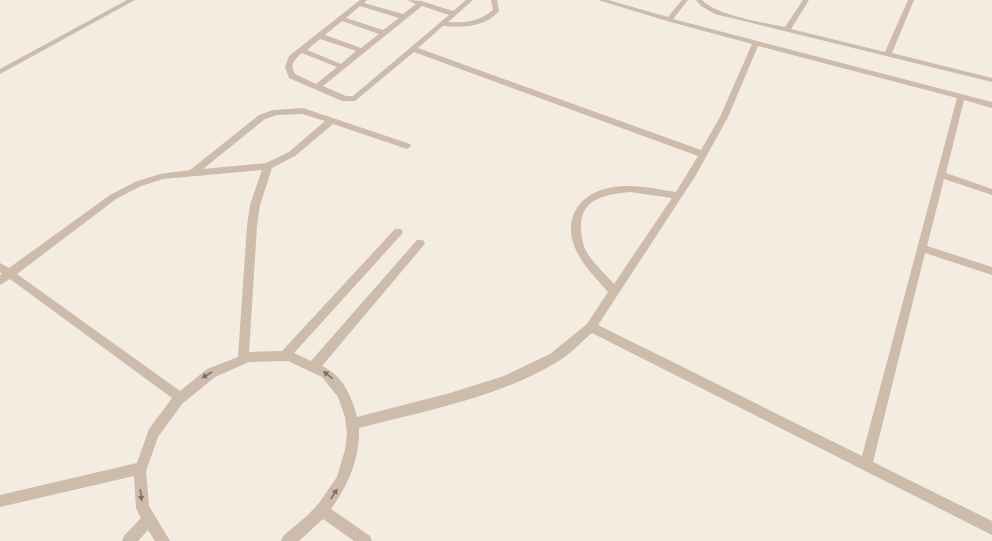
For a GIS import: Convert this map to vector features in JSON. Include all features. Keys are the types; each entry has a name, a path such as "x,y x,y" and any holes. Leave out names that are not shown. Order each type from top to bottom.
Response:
{"lane":[{"path":"0,72 132,0"},
{"path":"410,0 454,14"},
{"path":"404,17 362,2 302,50 288,64 288,70 292,76 345,99 355,98 470,0"},
{"path":"442,24 456,26 480,22 489,18 496,11 494,0"},
{"path":"603,0 669,20 992,104"},
{"path":"669,20 685,0"},
{"path":"699,0 703,5 717,13 992,80"},
{"path":"787,30 806,0"},
{"path":"888,54 911,0"},
{"path":"317,87 421,3"},
{"path":"341,18 384,33"},
{"path":"320,36 362,51"},
{"path":"353,424 450,399 506,381 554,358 591,327 678,196 703,154 724,117 756,43"},
{"path":"413,49 703,154"},
{"path":"302,50 342,67"},
{"path":"866,465 961,96"},
{"path":"191,174 262,117 276,112 291,110 303,111 407,146"},
{"path":"0,281 113,197 138,184 163,176 268,166 292,154 331,121"},
{"path":"243,359 252,226 257,198 268,166"},
{"path":"941,174 992,192"},
{"path":"614,292 582,253 576,232 577,214 589,199 609,191 630,189 678,196"},
{"path":"285,356 398,232"},
{"path":"315,365 420,243"},
{"path":"922,248 992,271"},
{"path":"0,267 179,397"},
{"path":"591,327 992,528"},
{"path":"163,541 156,534 148,520 141,492 141,468 148,442 161,418 179,397 199,380 220,368 243,359 264,355 285,356 301,359 315,365 334,380 347,400 353,424 352,446 347,468 337,489 323,511 303,530 288,541"},
{"path":"0,501 141,468"},
{"path":"323,511 365,541"},
{"path":"129,541 148,520"}]}
